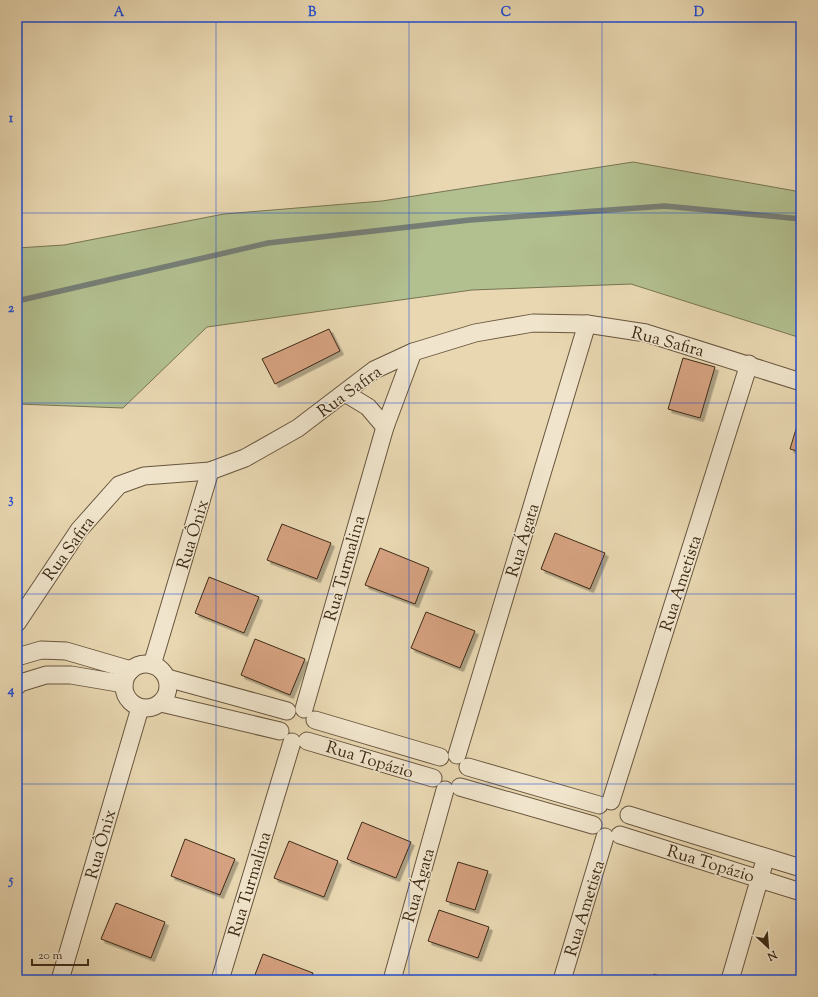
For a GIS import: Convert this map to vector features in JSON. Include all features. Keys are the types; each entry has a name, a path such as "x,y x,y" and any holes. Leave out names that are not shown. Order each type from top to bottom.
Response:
{"street":[{"name":"Rua Safira","path":"17,623 79,530 119,485 144,476 210,472 245,458 298,428 374,370 413,352 475,333 533,323 587,324 646,333 749,364 801,382"},
{"name":"Rua Ágata","path":"392,980 446,785 466,781 462,761 587,324"},
{"name":"Rua Turmalina","path":"310,714 385,427 413,352"},
{"name":"Rua Ametista","path":"605,803 749,364"},
{"path":"345,393 368,407 385,427"},
{"name":"Rua Ônix","path":"152,665 210,472"},
{"path":"17,657 42,650 66,651 128,677"},
{"path":"18,682 46,675 64,675 102,679 128,677 145,664 158,667 167,678 168,691 161,703 147,708 140,708 128,698 125,691 128,677"},
{"path":"167,678 287,711"},
{"name":"Rua Topázio","path":"161,703 293,738 760,878 801,892"},
{"path":"298,707 310,714 313,734 293,738 280,720 287,711 298,707"},
{"name":"Rua Ônix","path":"60,980 140,708"},
{"name":"Rua Topázio","path":"310,714 440,757"},
{"name":"Rua Turmalina","path":"220,980 293,738"},
{"path":"446,785 433,767 440,757 445,755 605,803 622,806 629,815 626,828 606,832 593,814 605,803"},
{"name":"Rua Topázio","path":"629,815 801,868"},
{"name":"Rua Ametista","path":"562,980 606,832"},
{"path":"730,980 766,857"}],"green space":[{"path":"633,162 801,192 801,338 631,284 472,290 207,327 123,408 17,404 17,248 64,245 224,214 382,201"}],"building":[{"path":"329,329 340,351 275,384 262,359"},
{"path":"683,358 715,367 700,418 668,409"},
{"path":"801,412 801,452 790,449"},
{"path":"282,524 331,543 317,579 267,560"},
{"path":"555,533 605,553 590,589 541,569"},
{"path":"380,548 429,568 415,604 365,585"},
{"path":"209,577 259,597 244,633 195,613"},
{"path":"426,612 475,631 460,668 411,648"},
{"path":"255,639 305,659 290,695 241,675"},
{"path":"362,822 411,842 396,878 347,859"},
{"path":"185,839 235,859 220,895 171,876"},
{"path":"289,841 338,861 324,897 274,878"},
{"path":"458,862 488,871 475,910 446,901"},
{"path":"116,903 165,922 151,958 101,939"},
{"path":"439,910 489,927 478,958 428,941"},
{"path":"263,954 313,973 310,980 253,980"},
{"path":"654,974 671,980 652,980"}],"waterway":[{"path":"17,301 268,243 470,220 665,206 801,219"}]}
